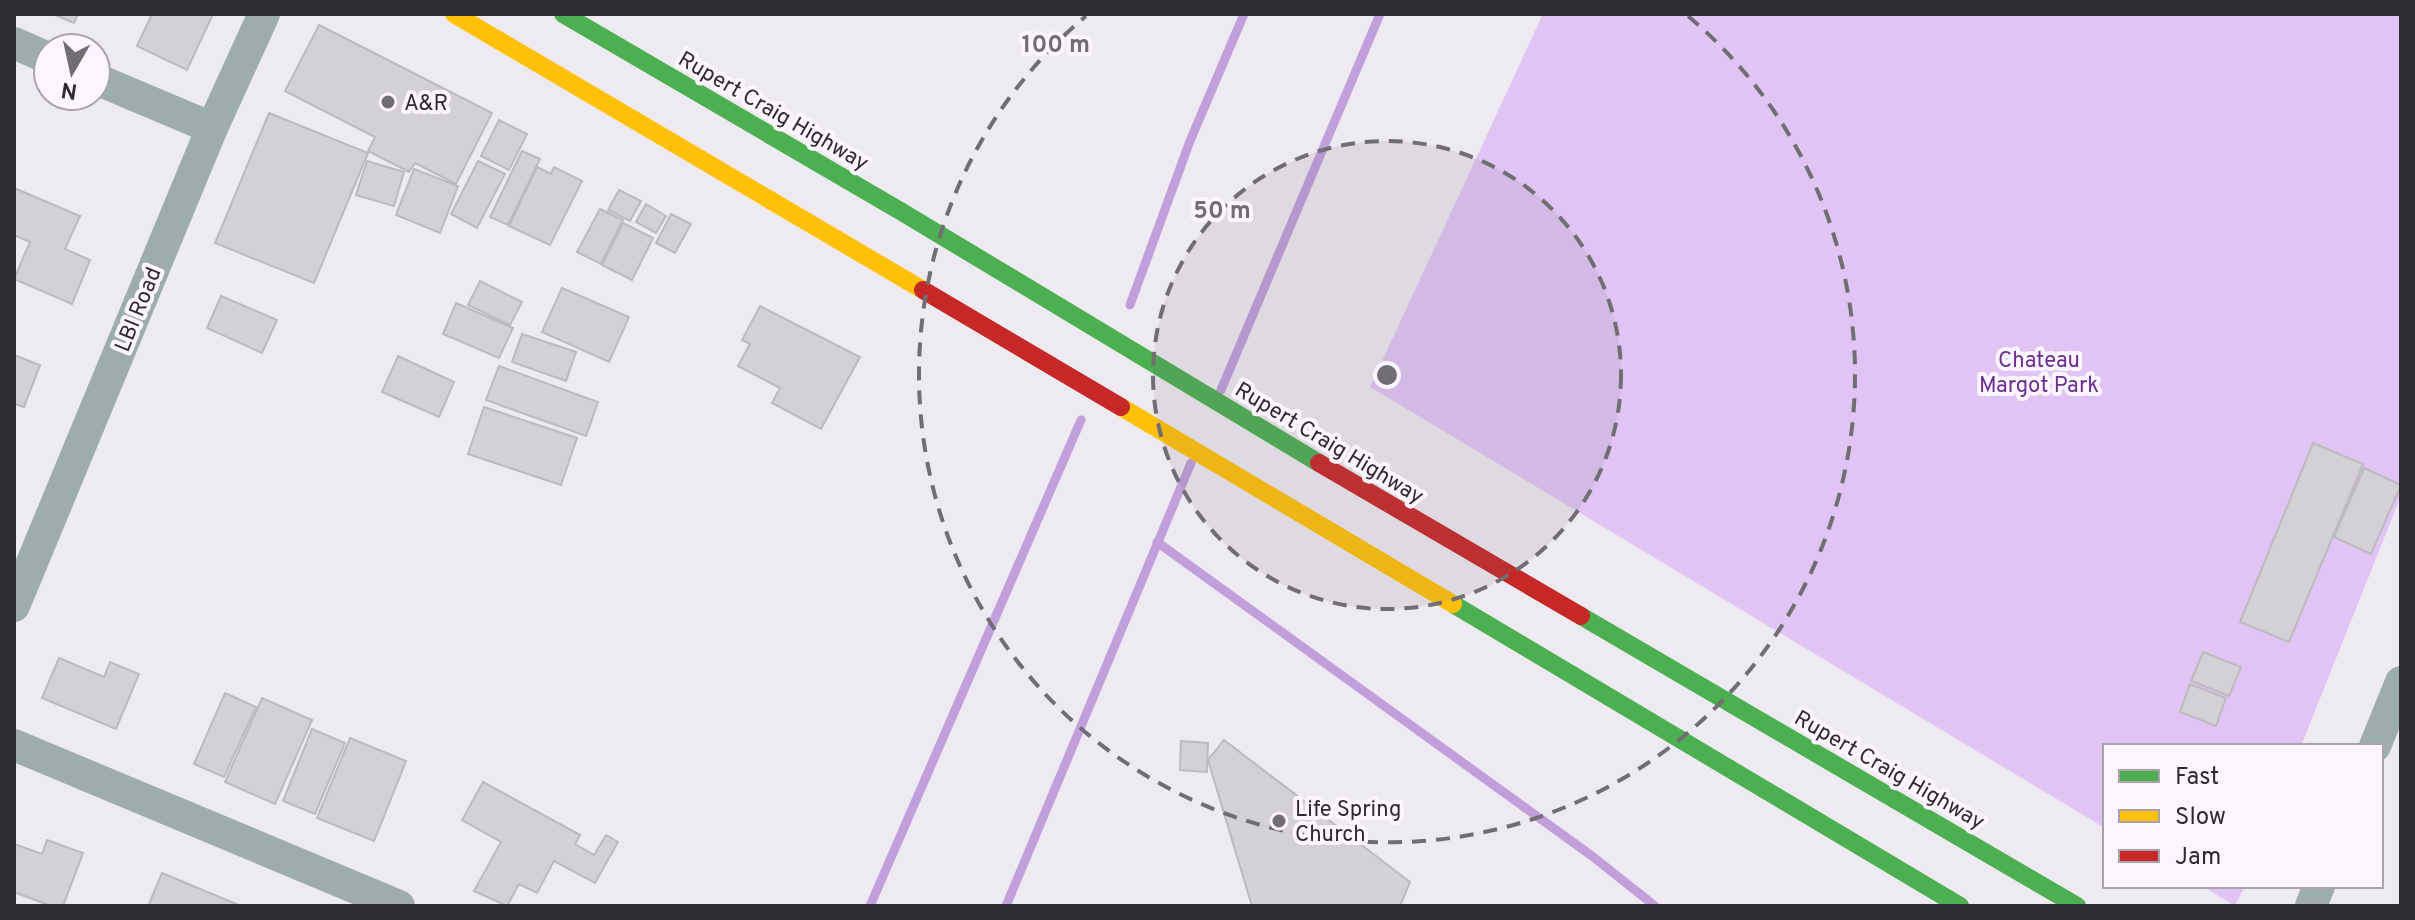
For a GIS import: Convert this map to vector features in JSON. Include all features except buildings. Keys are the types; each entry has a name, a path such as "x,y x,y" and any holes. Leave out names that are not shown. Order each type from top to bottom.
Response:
{"main road":[{"path":"454,14 1960,906"},
{"name":"Rupert Craig Highway","path":"563,14 1268,434 2077,906"}],"street":[{"name":"LBI Road","path":"14,606 212,128 264,14"},
{"path":"112,86 212,128"},
{"path":"2376,744 2401,682"},
{"path":"14,745 399,906"}],"green space":[{"name":"Chateau Margot Park","path":"1543,14 2401,14 2401,496 2302,744 2103,744 2103,827 1370,387"},
{"path":"2205,888 2244,888 2235,906"}],"waterway":[{"path":"1130,305 1190,141 1244,14"},
{"path":"1221,390 1380,14"},
{"path":"870,906 1081,420"},
{"path":"1006,906 1191,463"},
{"path":"1157,542 1592,856 1655,906"}],"traffic: fast":[{"path":"563,14 902,212 1319,463"},
{"path":"1453,604 1960,906"},
{"path":"1581,616 2077,906"}],"traffic: slow":[{"path":"454,14 923,290"},
{"path":"1121,407 1453,604"}],"traffic: jam":[{"path":"923,290 1121,407"},
{"path":"1319,463 1581,616"}],"place":[{"name":"A&R","path":"388,102"},
{"name":"Life Spring Church","path":"1279,821"}]}
